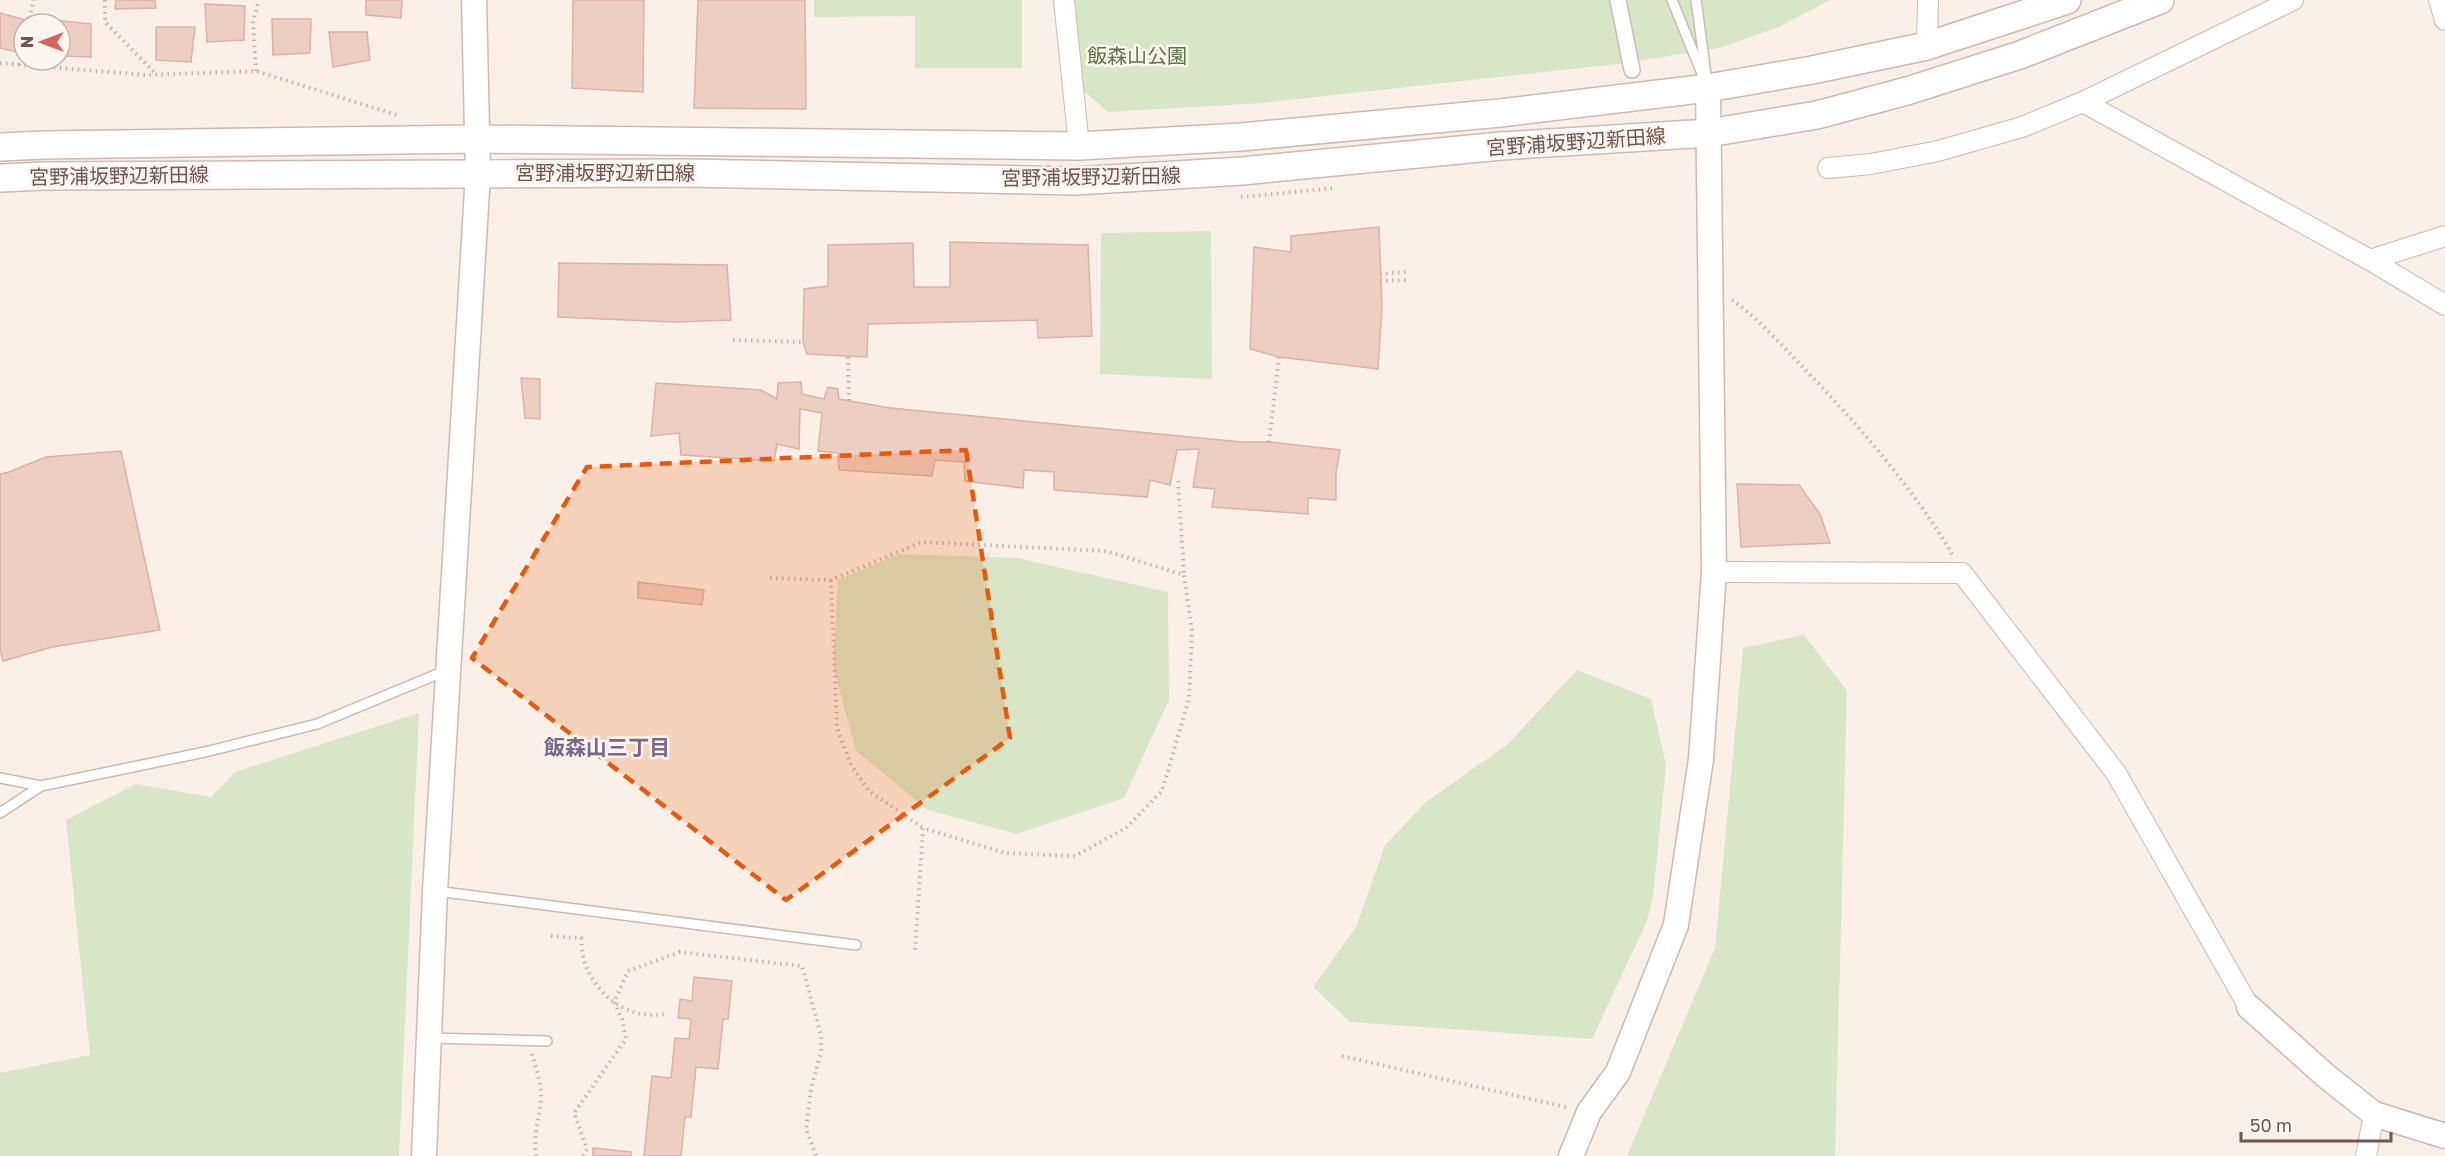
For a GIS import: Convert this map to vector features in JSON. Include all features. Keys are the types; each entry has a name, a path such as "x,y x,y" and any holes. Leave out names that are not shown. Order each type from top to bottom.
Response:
{"main road":[{"name":"宮野浦坂野辺新田線","path":"0,147 477,139 1079,146 1241,137 1500,113 1708,88 1812,70 1927,46 2067,0"},
{"name":"宮野浦坂野辺新田線","path":"0,178 698,173 1076,181 1242,171 1502,146 1709,133 1816,115 1907,91 2020,55 2160,0"}],"street":[{"path":"424,1156 435,891 478,173 474,0"},
{"path":"1064,0 1079,146"},
{"path":"1618,0 1632,70"},
{"path":"1927,46 1928,0"},
{"path":"1828,168 1871,164 1960,146 2022,127 2083,102 2293,0"},
{"path":"2439,0 2445,20"},
{"path":"1571,1156 1589,1112 1618,1072 1676,925 1701,759 1714,572 1708,88"},
{"path":"2083,102 2370,260 2445,304"},
{"path":"2370,260 2445,236"},
{"path":"1714,572 1962,573 2116,773 2249,1007 2326,1076 2374,1114 2445,1136"},
{"path":"2366,1156 2374,1114"}],"lane":[{"path":"1672,0 1708,88"},
{"path":"1696,0 1708,88"},
{"path":"0,813 41,786 205,752 317,724 448,670"},
{"path":"0,778 41,786"},
{"path":"435,891 856,945"},
{"path":"429,1038 547,1041"}],"path":[{"path":"105,0 105,22 157,75"},
{"path":"256,71 254,21 259,0"},
{"path":"72,69 157,75 256,71 405,118 407,140"},
{"path":"1380,274 1407,272"},
{"path":"1380,281 1408,280"},
{"path":"1712,286 1736,303 1851,417 1929,519 1962,573"},
{"path":"733,340 803,342"},
{"path":"848,357 849,400"},
{"path":"1269,442 1279,357"},
{"path":"831,580 837,728 851,765 869,791 923,828 1005,853 1076,856 1126,828 1162,791 1189,699 1192,631 1184,575 1178,481"},
{"path":"770,578 831,580 922,543 1106,550 1184,575"},
{"path":"915,952 923,828"},
{"path":"551,936 581,938 585,965 602,993 614,1002 628,1011 650,1017 664,1014"},
{"path":"583,1156 587,1149 573,1113 626,1039 622,1019 614,1002 628,971 680,952 802,966 821,1035 821,1052 811,1089 806,1129 816,1156"},
{"path":"528,1041 540,1082 541,1100 535,1134 536,1156"},
{"path":"1342,1056 1589,1112"}],"highlighted area":[{"path":"966,450 1010,738 786,900 472,658 587,467"}],"green space":[{"path":"814,0 1022,0 1022,68 915,68 915,16 814,17"},
{"name":"飯森山公園","path":"1074,0 1830,0 1779,27 1719,48 1618,64 1262,103 1108,112 1084,91"},
{"path":"1211,231 1212,379 1100,374 1101,233"},
{"path":"899,554 1017,558 1168,592 1169,700 1124,798 1016,834 928,810 856,751 833,666 838,580"},
{"path":"1804,635 1847,691 1835,1156 1627,1156 1715,948 1743,648"},
{"path":"1577,670 1651,699 1666,765 1653,897 1647,921 1592,1039 1350,1022 1313,987 1356,927 1385,845 1426,802 1508,744"},
{"path":"419,713 399,1156 0,1156 0,1073 90,1055 66,820 136,784 211,797 235,772"}],"building":[{"path":"116,0 155,0 156,8 115,9"},
{"path":"366,0 402,0 401,18 366,15"},
{"path":"573,0 644,0 643,92 572,88"},
{"path":"698,0 805,0 806,109 694,108"},
{"path":"205,4 245,6 244,40 207,42"},
{"path":"0,13 12,16 12,51 0,48"},
{"path":"272,19 311,19 310,53 273,55"},
{"path":"72,22 91,24 91,57 72,56"},
{"path":"156,27 195,27 191,62 156,60"},
{"path":"329,32 367,32 370,60 333,67"},
{"path":"1379,227 1382,307 1378,369 1279,357 1250,349 1254,247 1291,252 1291,236"},
{"path":"950,242 1088,245 1092,336 1038,338 1037,320 868,324 867,357 807,354 803,342 804,289 828,286 828,245 913,243 914,287 950,287"},
{"path":"559,263 727,265 731,320 674,322 558,317"},
{"path":"521,378 540,379 540,419 525,418"},
{"path":"801,382 802,394 824,399 828,387 838,389 839,399 890,408 1340,450 1336,473 1336,500 1308,498 1308,514 1212,507 1215,489 1193,487 1199,449 1177,450 1170,485 1150,480 1147,497 1054,490 1054,472 1024,470 1023,488 965,481 964,462 935,460 932,476 839,470 838,453 818,451 822,413 800,409 799,449 777,444 774,461 681,455 679,433 651,436 656,383 761,390 777,399 778,383"},
{"path":"121,451 160,630 52,647 3,661 0,649 0,474 46,457"},
{"path":"1737,484 1799,485 1820,514 1830,543 1741,547"},
{"path":"638,582 704,590 702,605 638,598"},
{"path":"694,977 732,981 728,1019 723,1019 718,1069 696,1067 691,1117 685,1117 681,1156 644,1156 652,1076 671,1078 675,1038 689,1039 691,1019 678,1018 680,999 692,1001"},
{"path":"593,1148 631,1152 631,1156 593,1156"}],"district":[{"name":"飯森山三丁目","path":"607,748"}]}
